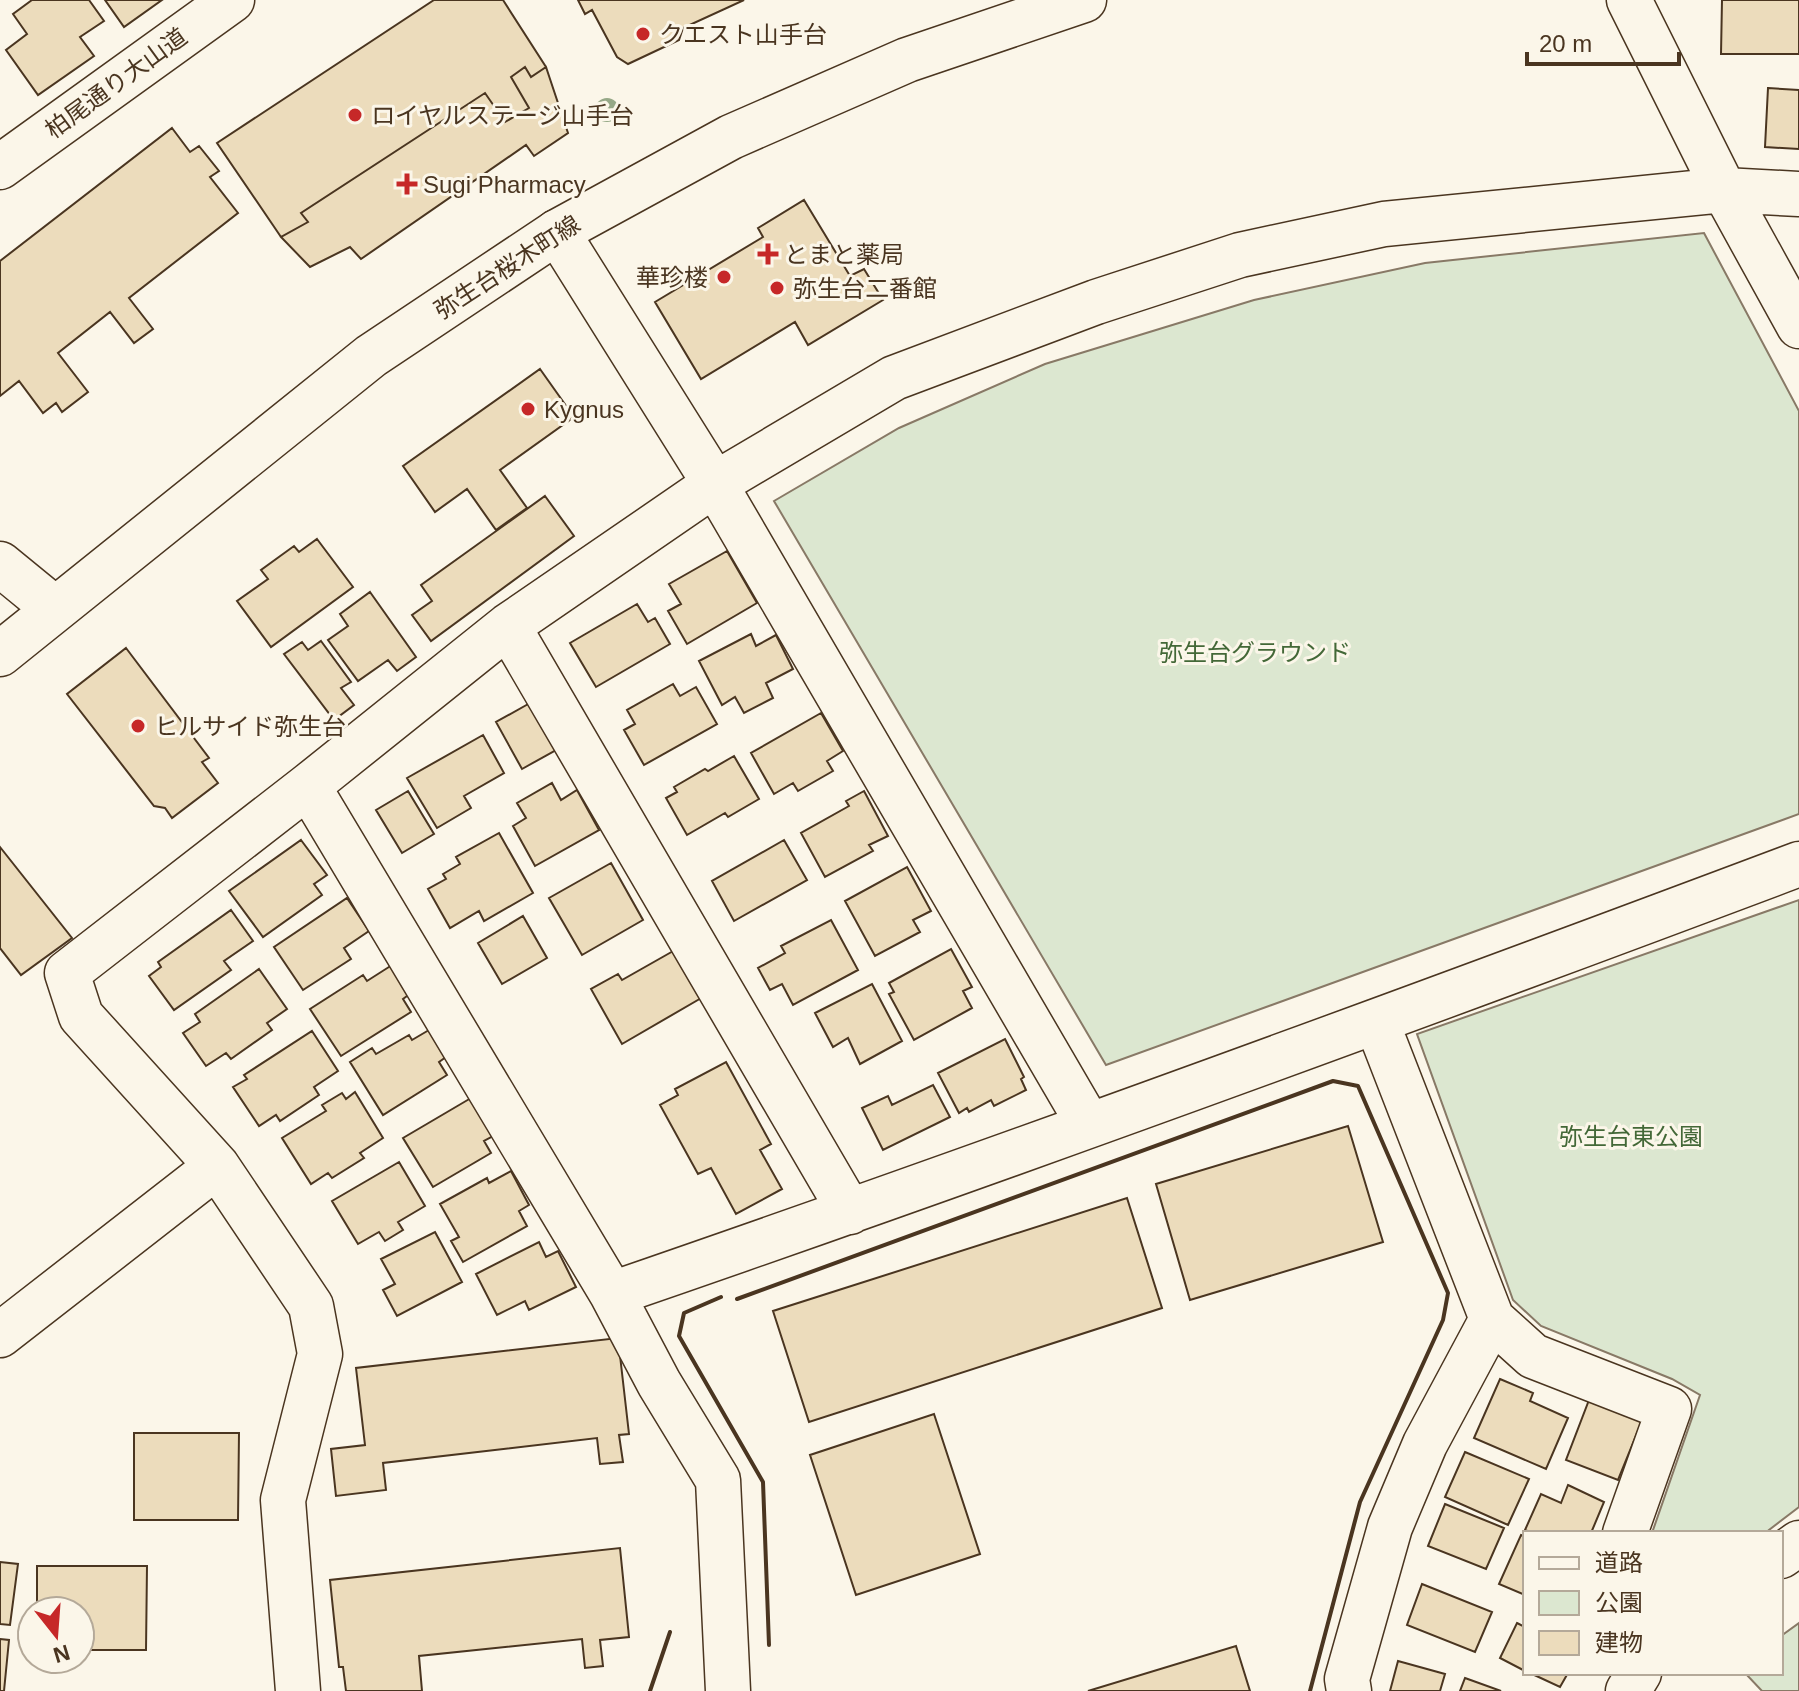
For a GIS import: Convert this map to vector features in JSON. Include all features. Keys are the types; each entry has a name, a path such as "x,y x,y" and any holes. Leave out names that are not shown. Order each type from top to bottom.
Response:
{"street":[{"name":"柏尾通り大山道","path":"0,167 232,0"},
{"name":"弥生台桜木町線","path":"0,654 371,356 557,232 731,137 907,60 1084,0"},
{"path":"1629,0 1724,190 1799,326"},
{"path":"298,1691 283,1500 320,1354 311,1306 217,1166 81,1016 67,973 508,626 715,484 894,378 1096,302 1240,255 1384,224 1724,190 1799,194"},
{"path":"557,232 715,484 1089,1125"},
{"path":"0,564 55,609"},
{"path":"508,626 850,1212"},
{"path":"308,786 612,1294 659,1383 718,1480 728,1691"},
{"path":"612,1294 1377,1023 1799,864"},
{"path":"1377,1023 1492,1319 1533,1356 1669,1409 1626,1531"},
{"path":"7,1313 217,1166"},
{"path":"1349,1691 1347,1679 1390,1527 1425,1444 1492,1319"}],"green space":[{"name":"弥生台グラウンド","path":"1704,233 1799,411 1799,814 1106,1065 774,501 899,428 1045,364 1254,300 1425,263"},
{"name":"弥生台東公園","path":"1799,900 1799,1507 1768,1531 1653,1531 1700,1395 1672,1379 1541,1326 1513,1300 1417,1034"},
{"path":"1799,1623 1799,1691 1762,1691 1747,1675 1783,1675 1783,1635"}],"building":[{"path":"32,0 89,0 104,21 80,37 94,56 38,95 6,50 27,34 13,14"},
{"path":"105,0 162,0 124,27"},
{"name":"ロイヤルステージ山手台","path":"434,0 503,0 546,67 531,77 525,67 511,77 529,108 505,122 485,93 301,213 308,222 281,237 217,143"},
{"name":"クエスト山手台","path":"578,0 744,0 683,28 679,40 628,64 617,57 592,10 585,14"},
{"path":"1722,0 1799,0 1799,54 1721,54"},
{"name":"Sugi Pharmacy","path":"525,67 531,77 546,67 568,133 534,156 526,145 361,259 350,247 310,267 281,237 308,222 301,213 485,93 505,122 529,108 511,77"},
{"path":"1768,88 1799,90 1799,149 1765,147"},
{"path":"172,128 190,152 199,146 219,171 210,177 238,213 129,298 153,329 134,343 110,312 58,353 88,392 62,412 56,403 43,413 19,381 0,396 0,261"},
{"name":"弥生台二番館","path":"804,200 850,276 864,269 883,300 808,345 795,322 701,379 655,302 763,237 758,228"},
{"path":"540,369 574,417 500,470 527,508 496,530 467,489 435,512 403,466"},
{"path":"545,496 574,536 431,641 412,615 432,601 421,585"},
{"path":"317,539 353,587 271,647 237,601 268,579 261,570 294,546 299,552"},
{"path":"727,551 757,603 687,644 668,611 681,604 669,584"},
{"path":"370,592 416,657 397,671 388,660 358,681 328,640 348,626 340,614"},
{"path":"637,604 648,622 655,618 670,644 596,687 570,643"},
{"path":"751,634 756,646 776,635 793,669 766,683 773,698 744,713 735,697 722,705 699,661"},
{"path":"321,641 351,682 341,688 354,705 334,720 284,654 302,642 308,650"},
{"name":"ヒルサイド弥生台","path":"126,648 209,758 202,762 218,783 172,818 165,808 154,806 67,694"},
{"path":"673,684 680,696 696,687 717,724 644,765 624,730 635,724 627,710"},
{"path":"530,703 556,750 522,769 496,722"},
{"path":"821,713 843,751 827,761 833,771 798,791 793,783 774,794 751,753"},
{"path":"483,735 504,773 464,796 471,808 437,828 407,778"},
{"path":"734,756 759,799 728,817 725,813 687,835 666,798 677,792 674,787"},
{"path":"552,783 561,800 577,790 599,830 535,866 513,826 526,818 517,803"},
{"path":"408,791 434,834 402,853 376,810"},
{"path":"864,791 888,836 869,845 873,851 825,877 801,833 849,806 846,801"},
{"path":"499,833 533,893 484,921 479,911 450,928 428,889 446,879 443,874 460,864 456,857"},
{"path":"301,840 327,875 314,884 322,895 263,937 229,891"},
{"path":"784,840 807,880 734,921 712,881"},
{"path":"0,847 72,938 21,975 0,948"},
{"path":"611,863 643,920 582,955 549,898"},
{"path":"907,867 931,911 913,920 920,932 875,956 845,901"},
{"path":"347,898 369,931 344,948 351,959 303,990 274,947"},
{"path":"231,910 253,941 224,961 231,970 174,1010 149,976 161,967 158,962"},
{"path":"523,916 547,958 502,984 478,943"},
{"path":"831,920 858,970 793,1005 782,984 770,990 758,968 785,953 781,946"},
{"path":"951,949 972,987 963,991 972,1008 914,1040 889,994 894,992 889,983"},
{"path":"675,950 703,997 622,1044 591,989 618,974 622,980"},
{"path":"392,965 411,993 403,999 411,1012 341,1056 310,1009 363,975 367,981"},
{"path":"259,969 287,1009 267,1023 272,1030 231,1059 226,1053 206,1066 183,1033 200,1022 195,1014"},
{"path":"872,984 902,1041 860,1064 848,1038 833,1047 815,1013"},
{"path":"429,1030 446,1057 439,1062 447,1075 383,1115 350,1062 372,1048 376,1054 409,1035 412,1040"},
{"path":"312,1031 338,1071 314,1087 319,1095 280,1121 276,1115 259,1126 233,1087 247,1079 244,1075"},
{"path":"1005,1039 1024,1077 1021,1079 1026,1090 994,1106 991,1100 969,1112 967,1108 959,1113 938,1073"},
{"path":"726,1062 771,1144 760,1150 782,1189 736,1214 711,1168 698,1174 660,1105 678,1095 675,1089"},
{"path":"933,1085 950,1117 883,1150 862,1108 888,1096 892,1105"},
{"path":"355,1092 383,1138 360,1153 364,1158 332,1178 328,1173 311,1184 282,1138 326,1111 322,1105 342,1093 346,1099"},
{"path":"471,1098 493,1136 484,1141 491,1153 433,1187 403,1138"},
{"path":"1348,1126 1383,1242 1190,1300 1156,1184"},
{"path":"399,1162 425,1206 398,1222 403,1230 385,1241 379,1232 358,1244 332,1201"},
{"path":"511,1171 529,1205 519,1211 527,1226 463,1262 451,1241 459,1237 440,1204 487,1178 489,1183"},
{"path":"1127,1198 1162,1308 809,1422 773,1311"},
{"path":"435,1232 462,1282 397,1316 383,1290 395,1284 381,1259"},
{"path":"539,1242 546,1257 558,1251 576,1287 529,1310 525,1301 497,1315 476,1274"},
{"path":"618,1338 629,1434 619,1435 623,1462 600,1464 597,1438 383,1463 386,1490 336,1496 331,1449 365,1445 356,1368"},
{"path":"1500,1379 1533,1393 1530,1401 1568,1418 1546,1469 1474,1438"},
{"path":"1589,1400 1642,1421 1618,1480 1566,1460"},
{"path":"934,1414 980,1554 856,1595 810,1455"},
{"path":"134,1433 239,1433 238,1520 134,1520"},
{"path":"1465,1452 1529,1479 1508,1525 1445,1497"},
{"path":"1568,1485 1604,1502 1592,1531 1525,1530 1541,1494 1561,1503"},
{"path":"1445,1504 1504,1528 1486,1569 1428,1546"},
{"path":"1521,1535 1523,1594 1499,1584"},
{"path":"620,1548 629,1637 600,1640 603,1666 585,1668 582,1639 419,1656 422,1691 346,1691 343,1667 339,1667 330,1580"},
{"path":"0,1562 18,1564 10,1625 0,1624"},
{"path":"37,1566 147,1566 146,1650 96,1650 96,1595 37,1595"},
{"path":"1422,1584 1492,1612 1475,1652 1407,1625"},
{"path":"1517,1623 1523,1626 1523,1670 1500,1658"},
{"path":"0,1639 9,1640 4,1691 0,1691"},
{"path":"1236,1646 1250,1691 1088,1691"},
{"path":"1398,1661 1445,1674 1440,1691 1390,1691"},
{"path":"1534,1675 1567,1675 1560,1687"},
{"path":"1465,1678 1501,1691 1460,1691"}],"wall":[{"path":"737,1299 1333,1081 1358,1086 1448,1293 1443,1320 1360,1502 1310,1691"},
{"path":"721,1297 684,1313 679,1336 763,1482 769,1645"},
{"path":"650,1691 670,1632"}],"place":[{"name":"クエスト山手台","path":"643,34"},
{"name":"ロイヤルステージ山手台","path":"355,115"},
{"name":"Sugi Pharmacy","path":"407,184"},
{"name":"とまと薬局","path":"768,254"},
{"name":"華珍楼","path":"724,277"},
{"name":"弥生台二番館","path":"777,288"},
{"name":"Kygnus","path":"528,409"},
{"name":"ヒルサイド弥生台","path":"138,726"}]}
